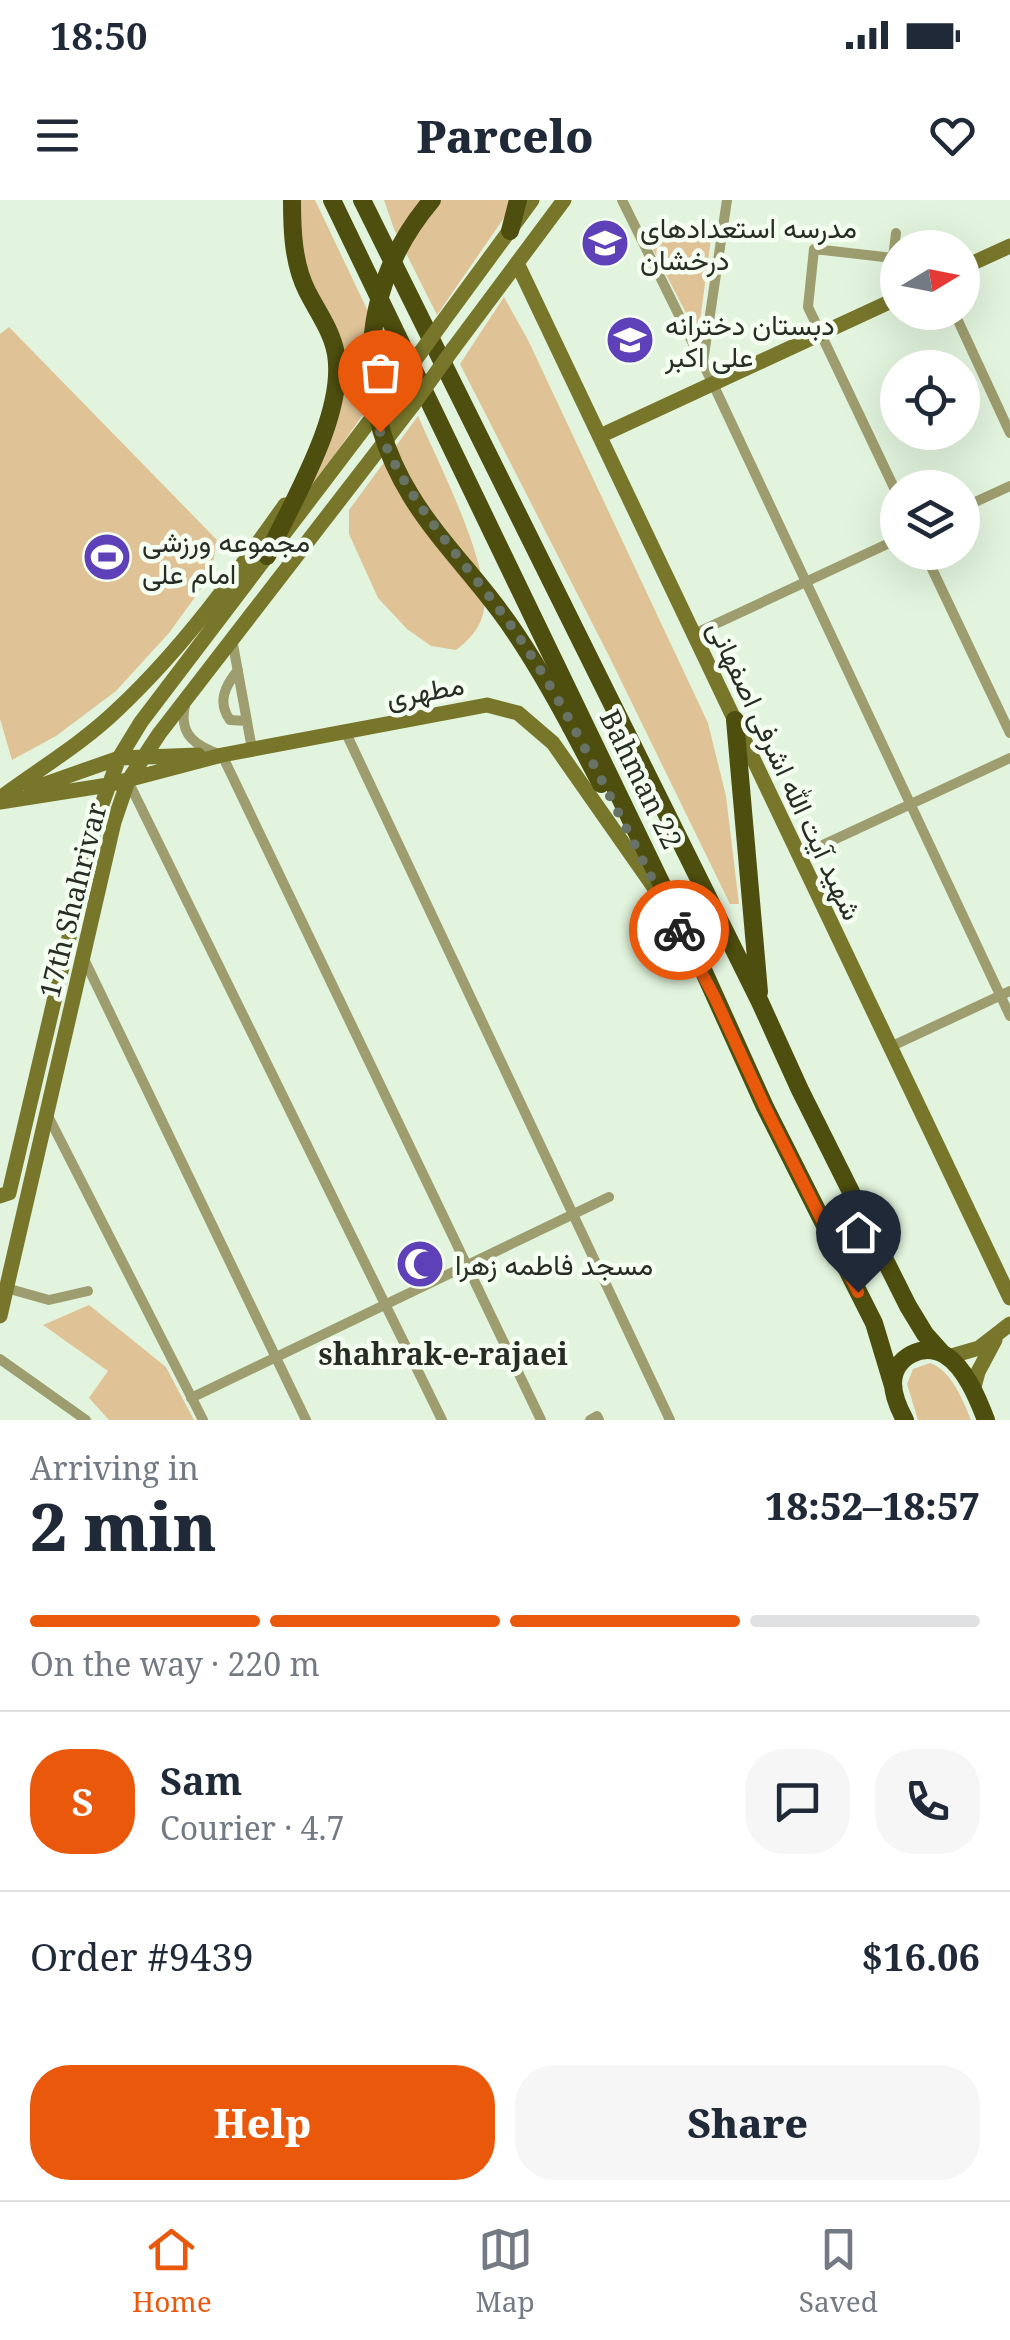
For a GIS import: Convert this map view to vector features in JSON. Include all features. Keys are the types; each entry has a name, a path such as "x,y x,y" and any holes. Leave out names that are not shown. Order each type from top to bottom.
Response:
{"highway":[{"path":"267,556 321,438 337,376 330,334 304,286 296,254 292,200"},
{"name":"Bahman 22","path":"332,200 765,1107 874,1323 904,1420"},
{"name":"Bahman 22","path":"362,200 908,1306 925,1334 973,1391 986,1420"},
{"path":"372,200 374,226"},
{"path":"432,200 403,238 388,266 376,308 369,340 369,371 380,432 412,498 522,642 715,998"},
{"path":"510,231 518,200"},
{"path":"735,720 760,1002"},
{"path":"893,1386 897,1368 908,1355 925,1350 945,1355"}],"main road":[{"name":"17th Shahrivar","path":"4,1194 97,818 119,758 140,722 400,382 532,200"},
{"name":"17th Shahrivar","path":"0,1316 114,822 128,781 143,756 413,405 564,200"},
{"path":"980,260 1010,246"},
{"name":"شهید آیت الله اشرفی اصفهانی","path":"518,263 1010,1298"},
{"path":"600,436 880,306"},
{"path":"0,800 114,713 148,680 206,612 299,485"},
{"name":"مطهری","path":"222,755 470,706 486,705 518,713 553,743 664,904"},
{"path":"0,800 119,758 222,755"},
{"path":"0,800 128,781 222,755"},
{"path":"945,1355 979,1348 1010,1324"},
{"path":"973,1391 978,1372 997,1337"}],"street":[{"path":"622,200 910,804 1005,994 1010,1016"},
{"path":"703,363 727,200"},
{"path":"880,257 814,249 808,307 885,470"},
{"path":"962,330 1010,433"},
{"path":"980,500 1010,486"},
{"path":"694,634 880,547"},
{"path":"933,570 1010,733"},
{"path":"232,639 252,749"},
{"path":"238,670 223,695 223,706 230,720 246,721"},
{"path":"192,692 182,716 188,736 201,748 222,755 541,1420"},
{"path":"345,730 670,1420"},
{"path":"799,856 1010,758"},
{"path":"128,781 442,1420"},
{"path":"83,957 306,1420"},
{"path":"890,1047 1005,994"},
{"path":"47,1113 202,1420"},
{"path":"192,1398 609,1198"},
{"path":"6,1288 49,1300 88,1291"},
{"path":"0,1359 86,1420"},
{"path":"590,1420 597,1416 599,1420"}],"shaded area":[{"path":"300,200 315,200 395,368 314,485 309,480 336,423 346,376 339,340 304,268"},
{"path":"384,200 509,200 506,215 437,315 394,229"},
{"path":"643,230 711,239 698,336"},
{"path":"504,297 528,340 708,723 726,796 739,904 730,904 460,364"},
{"name":"مجموعه ورزشی امام علی","path":"9,327 217,540 211,575 169,633 116,691 56,736 12,760 0,719 0,334"},
{"path":"418,416 462,515 484,595 479,625 456,650 431,646 407,629 378,598 349,534 349,510"},
{"path":"89,1305 166,1367 194,1420 109,1420 89,1398 108,1371 43,1325"},
{"path":"930,1363 950,1379 971,1420 918,1420 907,1384 913,1369"}],"way so far":[{"path":"380,432 412,498 502,613 550,688 679,930"}],"place":[{"name":"مدرسه استعدادهای درخشان","path":"605,243"},
{"name":"دبستان دخترانه علی اکبر","path":"630,340"},
{"name":"مجموعه ورزشی امام علی","path":"107,557"},
{"name":"مسجد فاطمه زهرا","path":"420,1264"}],"district":[{"name":"shahrak-e-rajaei","path":"443,1353"}],"route":[{"path":"679,930 858,1292"}]}
